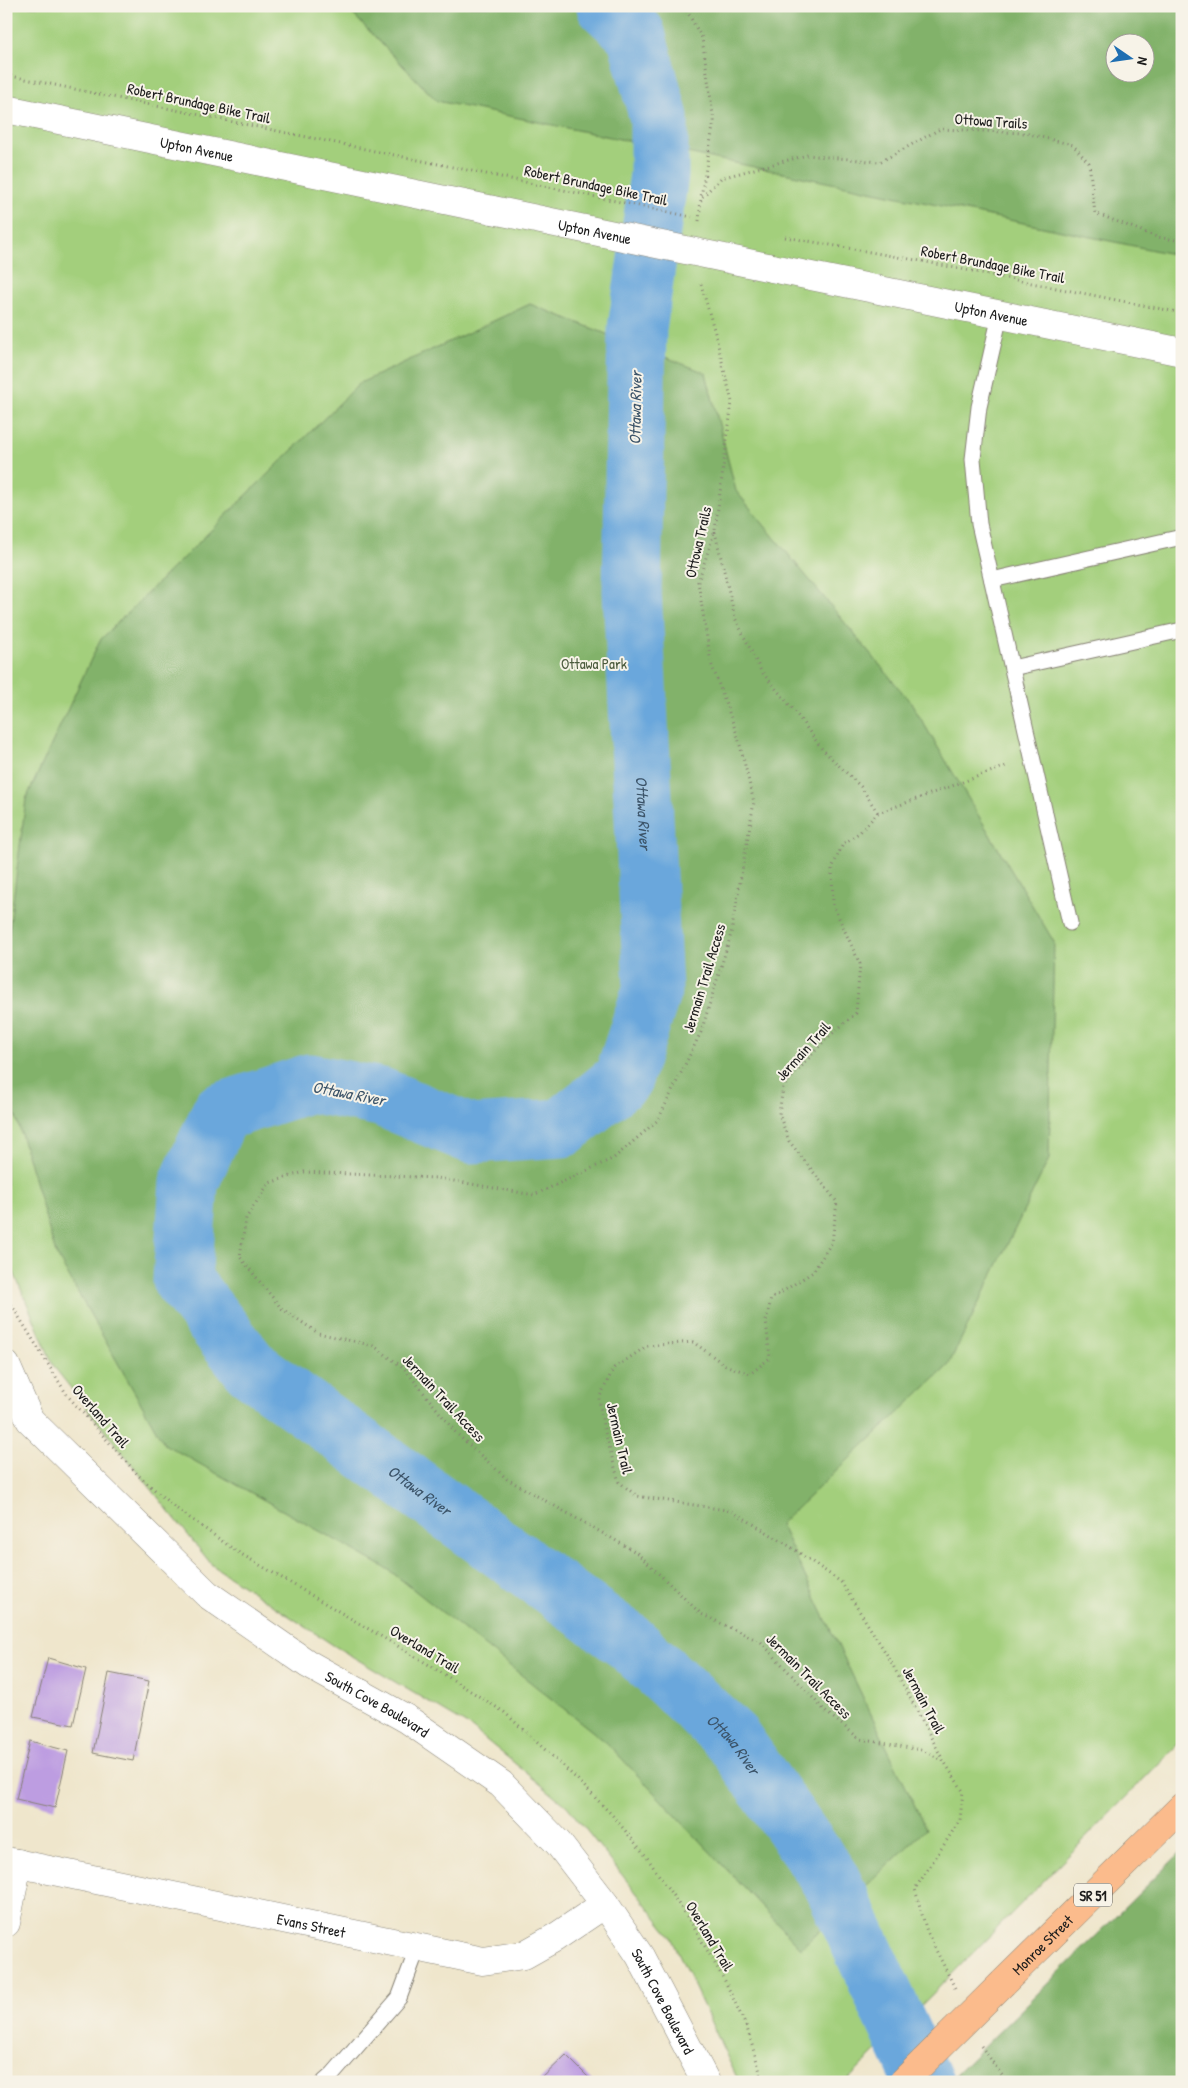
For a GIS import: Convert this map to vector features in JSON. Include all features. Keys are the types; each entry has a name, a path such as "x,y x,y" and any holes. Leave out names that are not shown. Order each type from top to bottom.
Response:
{"main road":[{"name":"Monroe Street","path":"903,2082 1182,1807"}],"street":[{"name":"Upton Avenue","path":"6,110 1182,352"},
{"name":"South Cove Boulevard","path":"6,1365 18,1418 207,1594 308,1664 407,1719 502,1784 558,1843 605,1904 640,1956 706,2082"},
{"name":"Evans Street","path":"12,1862 483,1961 524,1955 556,1937 605,1904"},
{"path":"6,1923 12,1862"}],"lane":[{"path":"1000,315 979,407 973,459 979,524 1070,923"},
{"path":"992,580 1182,537"},
{"path":"1012,668 1182,630"},
{"path":"324,2082 399,1998 430,1950"}],"path":[{"path":"684,6 702,38 714,121 698,226"},
{"name":"Robert Brundage Bike Trail","path":"6,75 708,221"},
{"name":"Ottowa Trails","path":"701,198 722,178 807,155 880,162 940,129 1025,133 1073,145 1089,163 1095,213 1156,237 1182,241"},
{"name":"Robert Brundage Bike Trail","path":"776,235 930,263 1182,313"},
{"name":"Ottowa Trails","path":"700,281 732,402 715,530 698,582 711,663 738,737 754,802 734,918"},
{"path":"715,530 734,618 761,671 792,708 822,749 861,787 878,812"},
{"name":"Jermain Trail","path":"943,1760 889,1658 841,1582 791,1547 732,1510 637,1496 619,1482 603,1426 599,1398 614,1368 648,1346 693,1342 724,1365 750,1374 770,1358 766,1321 770,1299 813,1272 832,1242 837,1202 789,1142 779,1114 783,1086 825,1040 856,1013 860,964 833,905 832,868 843,844 860,832 878,812 1032,757"},
{"name":"Jermain Trail Access","path":"734,918 701,1032 658,1120 614,1158 534,1195 437,1178 304,1172 269,1183 246,1218 240,1257 281,1308 318,1333 374,1346 404,1368 456,1433 507,1479 636,1552 701,1614 761,1642 826,1712 860,1739 921,1750 943,1760"},
{"name":"Overland Trail","path":"6,1296 67,1395 139,1476 173,1506 236,1551 388,1640 504,1712 602,1804 646,1856 697,1933 725,1982 747,2028 763,2082"},
{"path":"943,1760 963,1791 960,1820 915,1889 927,1932 958,1996"},
{"path":"980,2044 1007,2082"}],"green space":[{"name":"Ottawa Park","path":"6,6 1182,6 1182,1740 846,2082 739,2082 670,1935 567,1806 469,1726 333,1645 212,1565 54,1367 6,1254"},
{"path":"345,6 1182,6 1182,256 437,101"},
{"path":"530,304 706,373 736,491 912,704 1054,942 1049,1159 948,1366 780,1524 926,1829 801,1948 607,1743 389,1570 164,1444 56,1254 6,1082 6,955 26,799 100,640 360,383"},
{"path":"1182,1851 1182,2082 948,2082"}],"building":[{"path":"48,1658 86,1669 73,1725 33,1717"},
{"path":"109,1673 149,1681 133,1761 93,1753"},
{"path":"30,1741 68,1751 55,1808 16,1799"},
{"path":"566,2055 593,2082 538,2082"}],"waterway":[{"name":"Ottawa River","path":"606,6 636,34 659,118 659,175 637,329 632,591 653,987 623,1079 562,1128 471,1134 381,1097 310,1083 221,1112 189,1183 182,1280 251,1368 629,1642 732,1738 831,1880 924,2082"}]}
